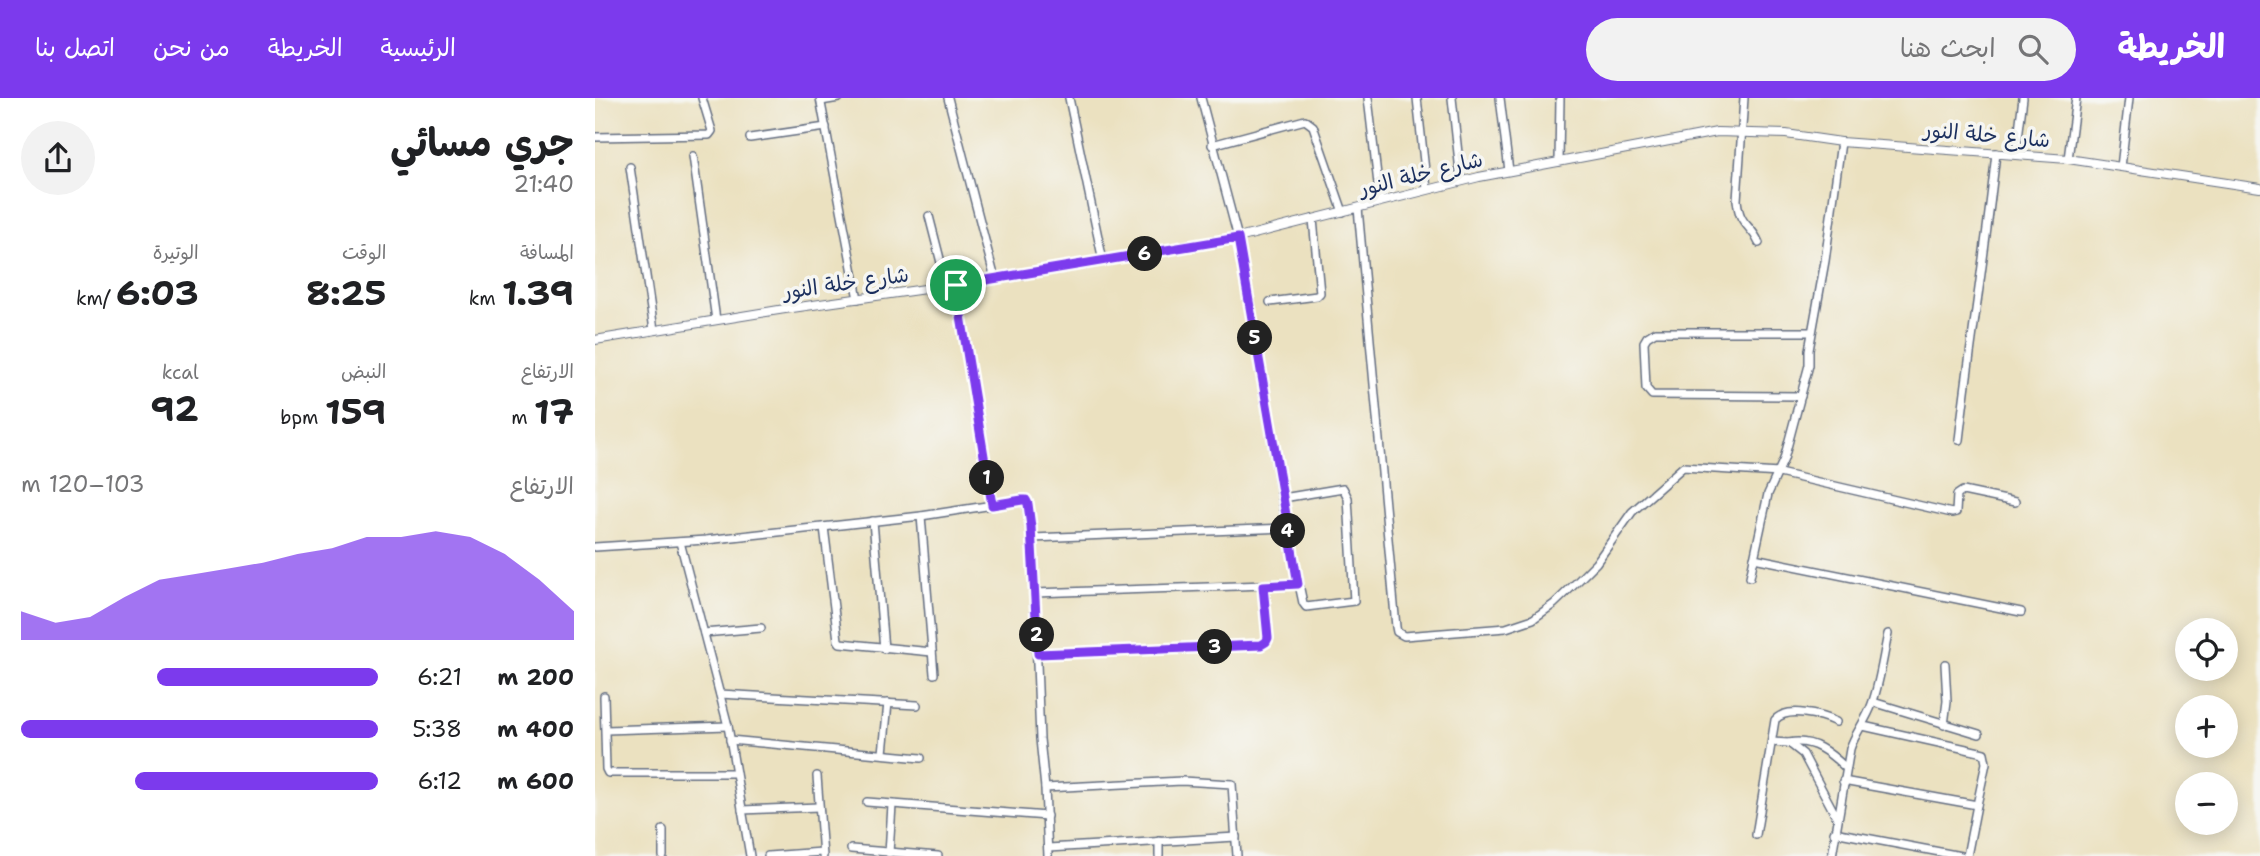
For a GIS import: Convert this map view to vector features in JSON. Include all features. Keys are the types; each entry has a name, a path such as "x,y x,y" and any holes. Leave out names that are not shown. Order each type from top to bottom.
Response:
{"street":[{"path":"595,136 709,135 712,131 702,98"},
{"path":"839,98 820,99 859,299"},
{"path":"949,98 995,279"},
{"path":"1069,98 1103,261"},
{"path":"1201,98 1238,238 1287,528 1303,603 1306,607 1354,601 1348,498 1343,488 1283,498"},
{"path":"1368,98 1380,201"},
{"path":"1417,98 1427,189"},
{"path":"1452,98 1461,181"},
{"path":"1500,98 1509,171"},
{"path":"1559,162 1560,98"},
{"path":"1744,98 1737,181 1738,212 1759,243"},
{"path":"2016,154 2024,98"},
{"path":"2068,159 2076,98"},
{"path":"2121,167 2129,98"},
{"path":"1212,145 1305,120 1310,122 1314,126 1343,212"},
{"path":"750,138 826,127"},
{"name":"شارع خلة النور","path":"595,340 995,279 1238,238 1461,181 1717,132 1786,134 1841,142 2068,159 2260,188"},
{"path":"1750,577 1768,494 1779,472 1809,365 1811,332 1825,261 1841,142"},
{"path":"1959,440 1968,361 1983,271 1996,153"},
{"path":"692,156 716,320"},
{"path":"630,167 654,330"},
{"path":"1358,208 1366,322 1397,632 1404,636 1506,628 1533,619 1554,604 1596,563 1632,512 1683,467 1779,472 1952,513 1956,512 1957,495 1963,491 2015,502"},
{"path":"929,216 952,285 992,505"},
{"path":"1270,302 1317,296 1320,293 1314,219"},
{"path":"1801,396 1652,395 1646,388 1644,342 1655,332 1811,332"},
{"path":"595,547 680,542 824,527 1026,500 1032,538 1040,739 1048,852 1159,841 1236,837"},
{"path":"921,516 934,674"},
{"path":"873,521 884,649"},
{"path":"824,527 840,643 932,652"},
{"path":"1032,538 1287,528"},
{"path":"680,542 728,726 750,856"},
{"path":"1754,558 2021,612"},
{"path":"1035,593 1298,584"},
{"path":"1038,654 1261,645 1268,638 1263,586"},
{"path":"704,633 761,628"},
{"path":"1832,856 1843,782 1854,735 1863,726 1873,702 1888,634"},
{"path":"1944,724 1947,701 1945,664"},
{"path":"720,694 917,705"},
{"path":"604,696 608,774 736,773"},
{"path":"1873,702 1979,734"},
{"path":"883,753 888,703"},
{"path":"1756,835 1775,720 1780,715 1798,713 1836,722"},
{"path":"606,730 728,726"},
{"path":"1835,832 1964,856 1986,763 1984,753 1863,726"},
{"path":"730,740 921,758"},
{"path":"1772,742 1814,744 1828,751 1846,768"},
{"path":"1789,743 1803,754 1837,818"},
{"path":"768,856 822,854 817,776"},
{"path":"1045,788 1182,781 1232,784 1237,856"},
{"path":"1843,782 1977,805"},
{"path":"867,802 1047,816"},
{"path":"889,853 892,805"},
{"path":"742,810 819,807"},
{"path":"663,830 663,856"},
{"path":"1159,841 1159,856"},
{"path":"851,849 938,856"}],"route":[{"path":"1238,238 1298,584 1263,586 1268,638 1266,642 1261,645 1038,654 1028,504 1026,500 1022,500 992,505 956,285 1238,238"}]}
